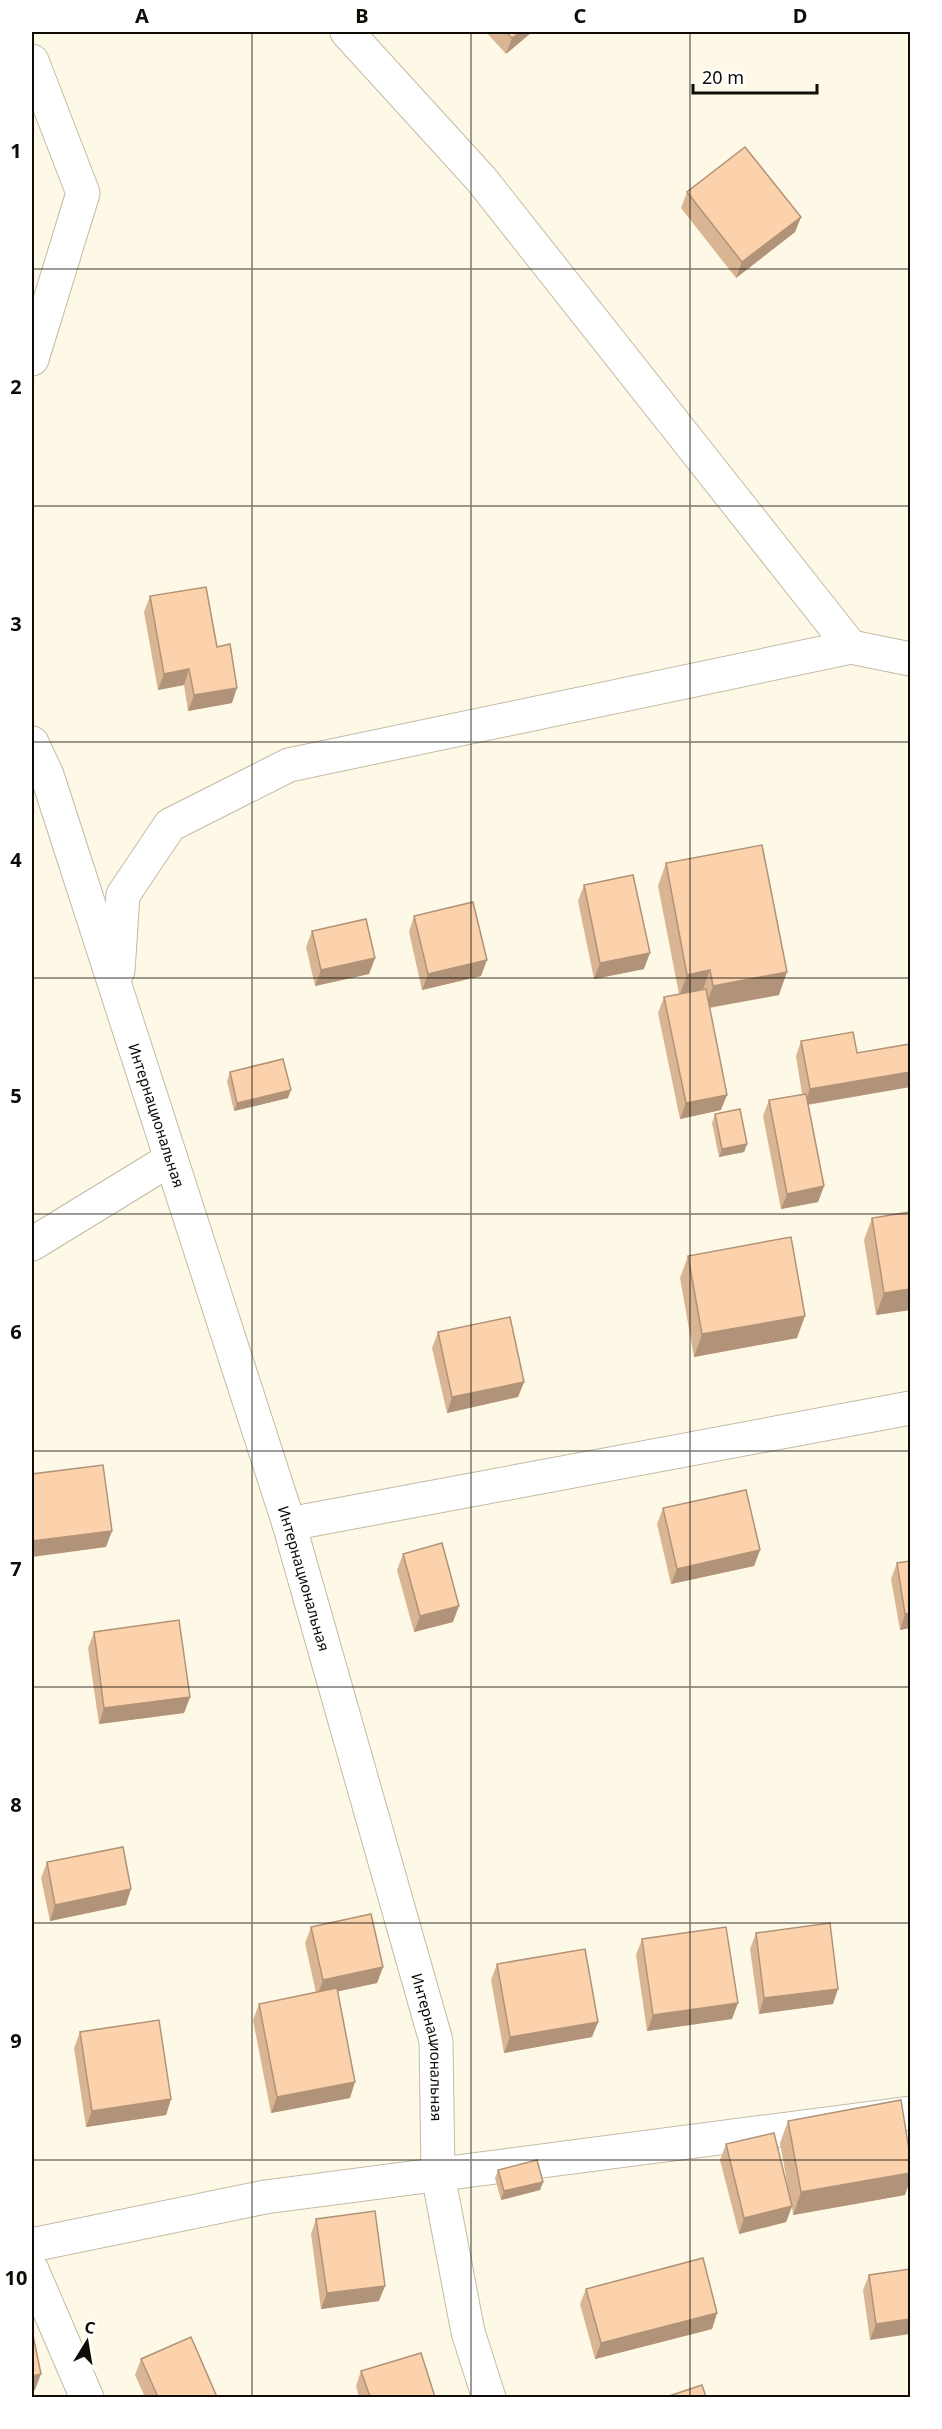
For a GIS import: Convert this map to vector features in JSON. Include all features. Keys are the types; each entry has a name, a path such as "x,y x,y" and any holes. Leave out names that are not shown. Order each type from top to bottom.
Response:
{"street":[{"path":"347,32 481,179 851,647"},
{"path":"32,61 83,193 32,359"},
{"path":"116,989 123,895 170,825 289,765 851,647 910,659"},
{"name":"Интернациональная","path":"32,743 47,775 289,1524 436,2041 438,2175 468,2332 489,2397"},
{"path":"32,1244 171,1159"},
{"path":"289,1524 910,1408"},
{"path":"32,2245 265,2197 910,2113"},
{"path":"32,2270 87,2397"}],"building":[{"path":"506,32 520,32 512,38"},
{"path":"745,147 801,217 742,262 687,192"},
{"path":"206,587 217,647 230,644 237,688 194,695 189,669 164,674 150,596"},
{"path":"762,845 787,972 713,986 710,970 687,975 666,863"},
{"path":"633,875 650,953 600,963 584,885"},
{"path":"473,902 487,960 428,974 414,916"},
{"path":"366,919 375,958 321,970 312,931"},
{"path":"706,989 727,1095 686,1103 664,997"},
{"path":"853,1032 857,1053 910,1044 910,1072 810,1089 801,1041"},
{"path":"283,1059 291,1090 237,1103 230,1072"},
{"path":"806,1094 824,1186 787,1194 769,1100"},
{"path":"740,1109 747,1144 722,1149 715,1114"},
{"path":"910,1212 910,1289 884,1293 872,1218"},
{"path":"791,1237 805,1316 702,1334 688,1256"},
{"path":"510,1317 524,1382 452,1397 438,1332"},
{"path":"103,1465 112,1531 32,1541 32,1474"},
{"path":"746,1490 760,1550 677,1569 663,1508"},
{"path":"442,1543 459,1606 420,1616 403,1554"},
{"path":"910,1561 910,1613 905,1614 897,1563"},
{"path":"179,1620 190,1697 104,1708 94,1632"},
{"path":"123,1847 131,1889 55,1905 47,1862"},
{"path":"371,1914 383,1967 323,1980 311,1927"},
{"path":"830,1923 838,1989 764,1998 756,1933"},
{"path":"726,1927 738,2003 653,2015 642,1939"},
{"path":"585,1949 598,2022 510,2037 497,1964"},
{"path":"337,1988 355,2082 277,2097 259,2004"},
{"path":"159,2020 171,2099 92,2111 80,2032"},
{"path":"901,2100 910,2156 910,2173 801,2192 788,2121"},
{"path":"774,2133 792,2206 744,2218 726,2144"},
{"path":"537,2160 543,2182 504,2191 498,2170"},
{"path":"375,2211 385,2286 327,2293 316,2219"},
{"path":"703,2258 717,2313 601,2343 586,2289"},
{"path":"910,2269 910,2319 876,2324 869,2275"},
{"path":"32,2335 41,2374 32,2376"},
{"path":"191,2337 217,2397 158,2397 141,2359"},
{"path":"421,2353 435,2397 370,2397 361,2371"},
{"path":"702,2385 706,2397 666,2397"}]}
